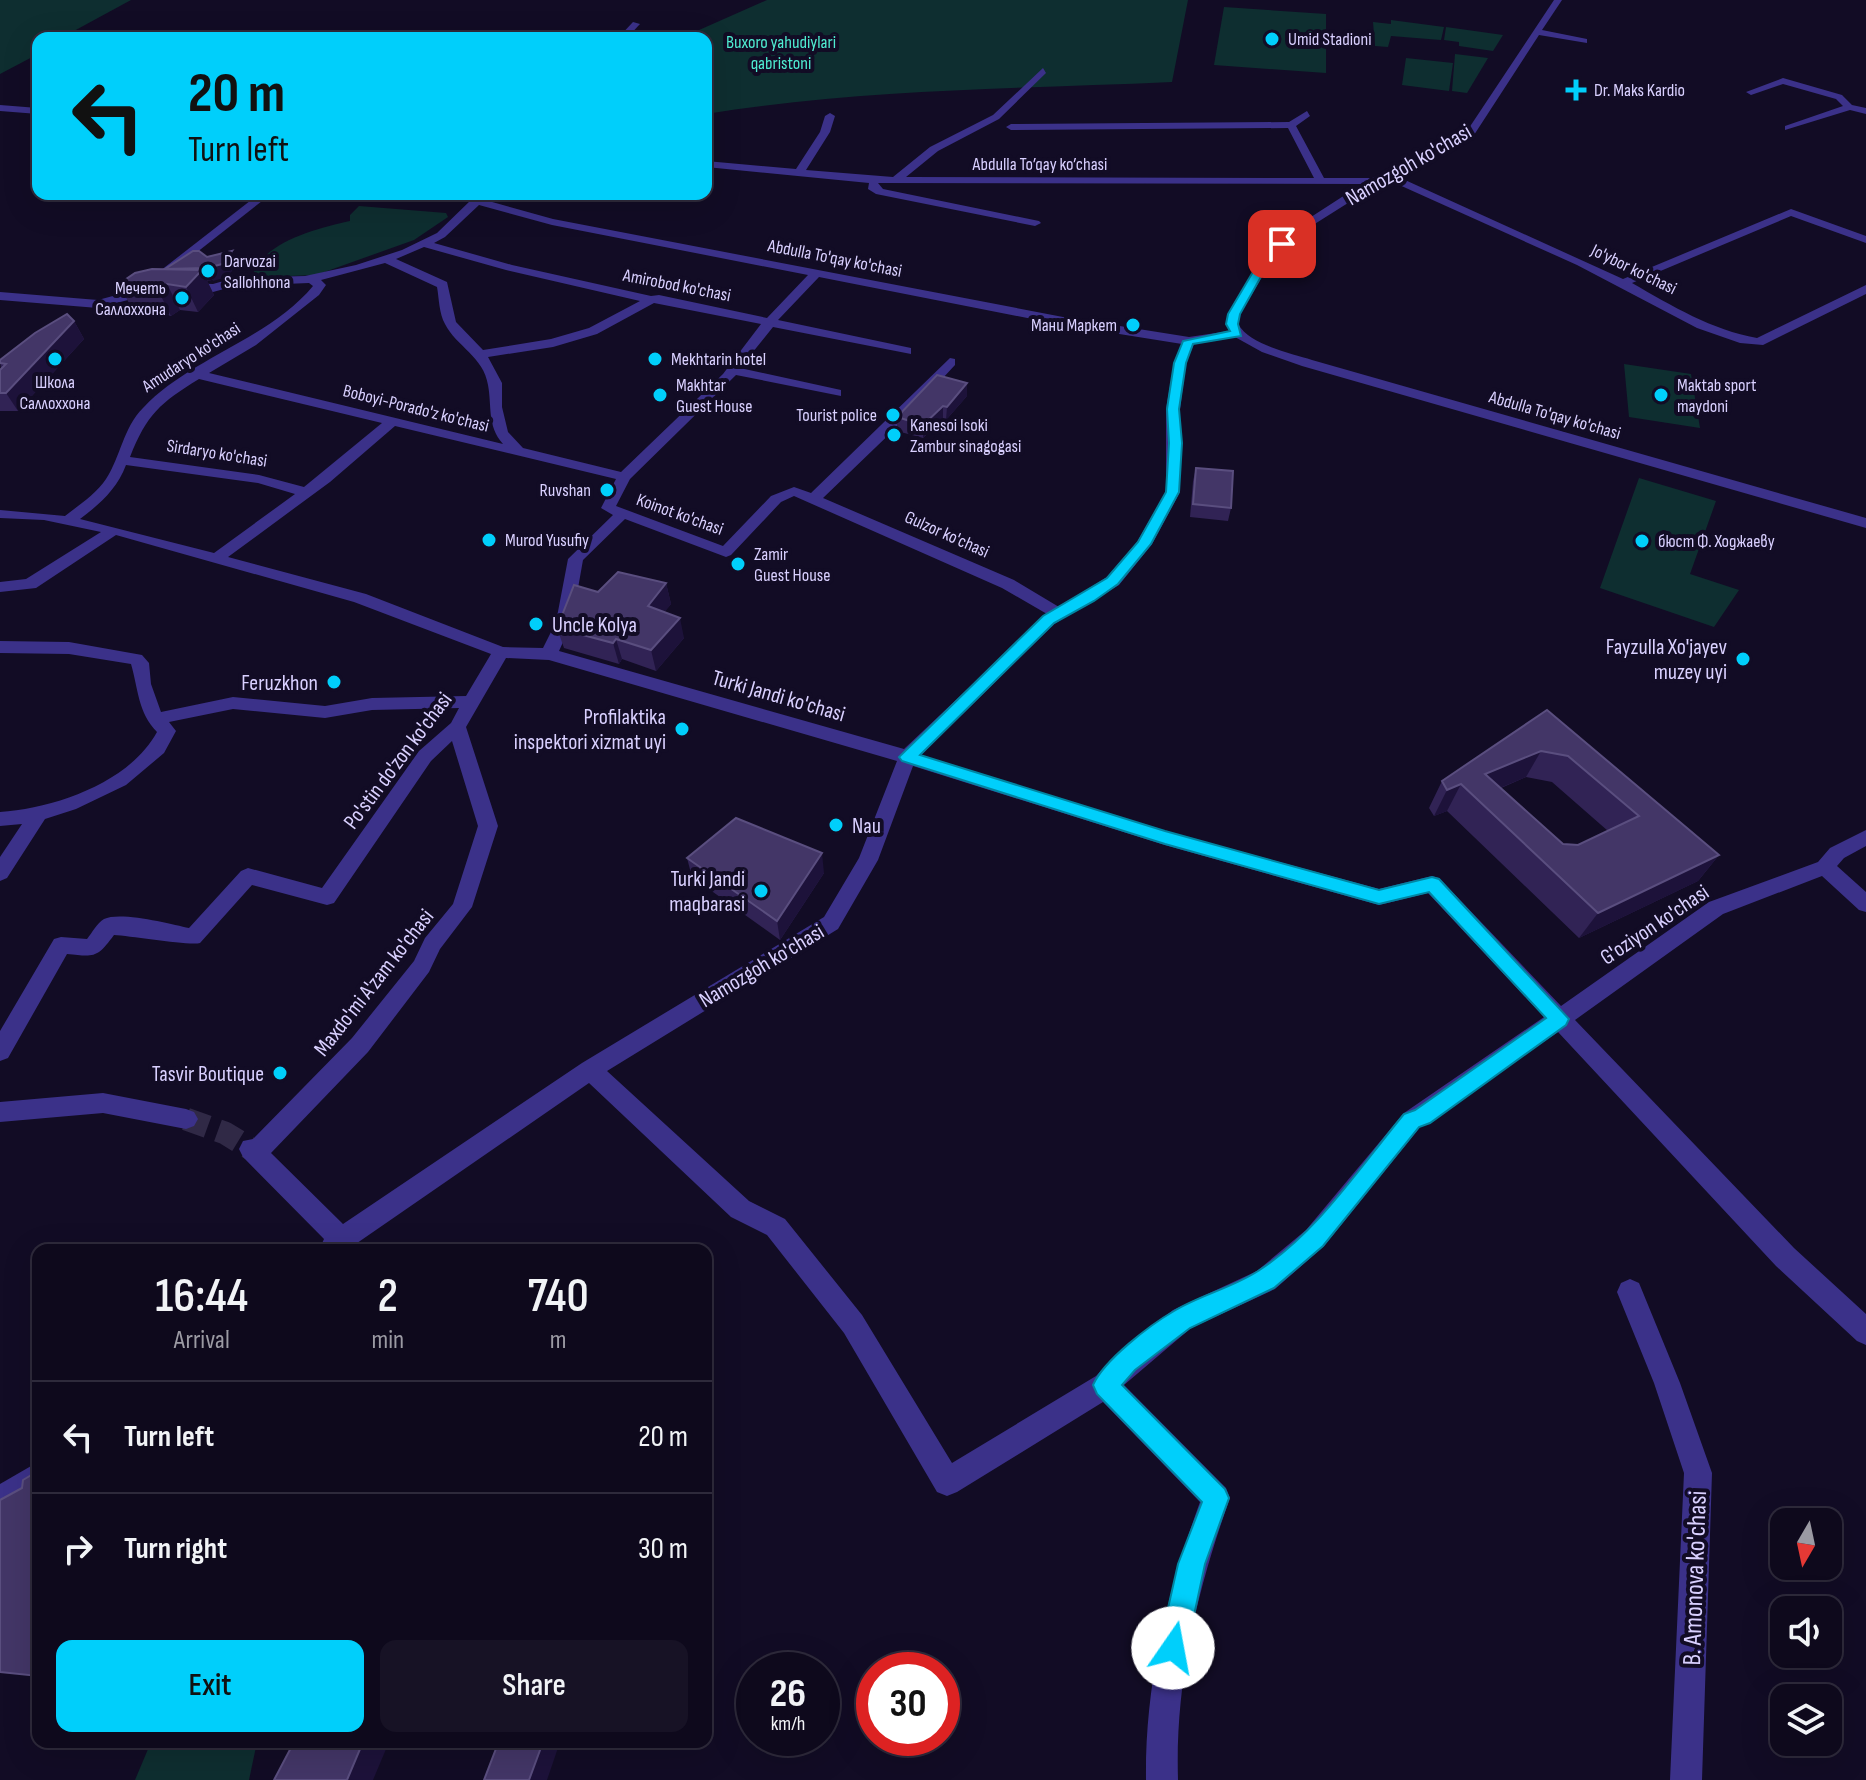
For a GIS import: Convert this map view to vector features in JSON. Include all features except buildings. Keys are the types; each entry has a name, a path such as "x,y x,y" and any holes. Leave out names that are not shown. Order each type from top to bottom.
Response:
{"street":[{"name":"Namozgoh ko'chasi","path":"1237,333 1232,324 1234,314 1267,258 1298,230 1380,178 1471,133 1558,0"},
{"path":"628,32 636,24"},
{"path":"1537,32 1584,41"},
{"path":"894,181 934,149 996,117 1043,71"},
{"path":"1751,92 1783,81 1839,97 1849,107 1866,111"},
{"path":"1788,128 1849,107"},
{"path":"0,108 32,111"},
{"path":"1011,127 1291,125 1307,114"},
{"path":"799,173 825,132 830,116"},
{"path":"965,118 979,120 979,125"},
{"path":"1291,125 1320,180"},
{"name":"Abdulla To’qay ko’chasi","path":"712,165 894,181 1380,178"},
{"name":"Jo'ybor ko'chasi","path":"1380,178 1623,283 1712,328 1759,342 1866,289"},
{"path":"874,180 873,189 876,191 1035,223"},
{"path":"138,292 258,200"},
{"path":"86,313 98,304 169,286 213,288 234,282 312,279 386,259 425,244 453,227 479,200"},
{"name":"Abdulla To'qay ko'chasi","path":"487,200 552,222 1063,321 1189,341"},
{"path":"1340,203 1356,209"},
{"path":"1623,283 1791,212 1866,240"},
{"name":"Amirobod ko'chasi","path":"425,244 510,268 651,300 770,321 906,351"},
{"path":"386,259 443,285 450,323 480,354 495,383 495,407 501,433 516,449"},
{"path":"622,514 608,508 624,477 732,370 770,321 817,273"},
{"name":"Amudaryo ko'chasi","path":"67,521 113,480 136,425 147,411 168,392 252,342 315,292 320,285 312,279"},
{"path":"0,296 98,304"},
{"path":"480,354 553,343 593,331 651,300"},
{"path":"1189,341 1237,333"},
{"name":"Abdulla To'qay ko'chasi","path":"1237,333 1267,349 1307,363 1866,523"},
{"name":"Namozgoh ko'chasi","path":"337,1244 590,1070 831,923 868,860 907,757 1048,620 1113,581 1144,544 1167,505 1175,481 1173,409 1180,363 1189,341"},
{"path":"816,497 897,419 950,362"},
{"path":"732,370 836,393"},
{"name":"Boboyi-Porado'z ko'chasi","path":"199,375 624,477"},
{"path":"218,557 255,533 393,421"},
{"name":"Sirdaryo ko'chasi","path":"121,460 259,479 305,492"},
{"name":"Koinot ko'chasi","path":"549,654 564,622 576,559 622,514 726,552 784,493 794,491 816,497"},
{"name":"Gulzor ko'chasi","path":"816,497 1008,584 1059,614"},
{"name":"Turki Jandi ko'chasi","path":"0,514 44,516 114,530 218,557 360,598 501,652 549,654 907,757 1165,838 1379,897 1432,884 1559,1019"},
{"path":"0,587 30,584 114,530"},
{"path":"0,647 69,648 136,659 141,663 142,684 155,719 167,731 163,744 146,764 119,782 19,820 0,819"},
{"name":"Po'stin do'zon ko'chasi","path":"0,1051 61,945 92,948 109,926 154,929 193,937 248,876 327,897 425,756 457,727 501,652"},
{"path":"155,719 233,703 325,712 372,704 472,702"},
{"name":"Maxdo'mi A'zam ko'chasi","path":"335,1244 254,1150 360,1045 422,966 432,944 462,907 488,826 457,727"},
{"path":"0,873 39,813"},
{"name":"G'oziyon ko'chasi","path":"590,1070 740,1209 776,1227 853,1324 947,1482 1105,1385 1127,1362 1182,1319 1266,1280 1315,1238 1412,1120 1422,1116 1716,908 1825,867 1837,853 1866,837"},
{"path":"1825,867 1866,904"},
{"path":"1559,1019 1785,1257 1866,1332"},
{"path":"0,1112 103,1103 186,1119"},
{"name":"B. Amonova ko'chasi","path":"1630,1292 1667,1383 1698,1473 1686,1780"},
{"path":"1105,1385 1216,1498 1191,1564 1173,1648 1165,1704 1162,1780"},
{"path":"0,1500 32,1480"}],"green space":[{"path":"0,0 131,0 72,32 32,32 32,57 0,74"},
{"name":"Buxoro yahudiylari qabristoni","path":"767,0 1188,0 1172,82 880,95 712,113 712,32 695,32"},
{"name":"Umid Stadioni","path":"1224,7 1326,14 1326,73 1214,65"},
{"path":"1391,20 1444,27 1441,40 1391,36 1388,47 1375,46 1373,22 1391,24"},
{"path":"1446,27 1503,35 1493,51 1459,46 1459,42 1444,40"},
{"path":"1455,54 1488,58 1467,93 1452,91"},
{"path":"1406,58 1453,63 1449,91 1402,85"},
{"path":"359,206 446,213 448,217 414,240 316,275 261,277 253,274 259,263 281,245 309,232 350,221 350,215"},
{"name":"Maktab sport maydoni","path":"1624,364 1691,374 1700,428 1629,417"},
{"path":"1639,478 1716,501 1690,574 1739,590 1714,627 1600,588"},
{"path":"148,1748 256,1748 249,1780 135,1780"}],"tunnel":[{"path":"186,1119 225,1133 251,1149"}],"place":[{"name":"Umid Stadioni","path":"1272,39"},
{"name":"Dr. Maks Kardio","path":"1576,90"},
{"name":"Darvozai Sallohhona","path":"208,271"},
{"name":"Мечеть Саллоххона","path":"182,298"},
{"name":"Мани Маркет","path":"1133,325"},
{"name":"Школа Саллоххона","path":"55,359"},
{"name":"Mekhtarin hotel","path":"655,359"},
{"name":"Makhtar Guest House","path":"660,395"},
{"name":"Maktab sport maydoni","path":"1661,395"},
{"name":"Tourist police","path":"893,415"},
{"name":"Kanesoi Isoki Zambur sinagogasi","path":"894,435"},
{"name":"Ruvshan","path":"607,490"},
{"name":"Murod Yusufiy","path":"489,540"},
{"name":"бюст Ф. Ходжаеву","path":"1642,541"},
{"name":"Zamir Guest House","path":"738,564"},
{"name":"Uncle Kolya","path":"536,624"},
{"name":"Fayzulla Xo'jayev muzey uyi","path":"1743,659"},
{"name":"Feruzkhon","path":"334,682"},
{"name":"Profilaktika inspektori xizmat uyi","path":"682,729"},
{"name":"Nau","path":"836,825"},
{"name":"Turki Jandi maqbarasi","path":"761,891"},
{"name":"Tasvir Boutique","path":"280,1073"}],"route":[{"path":"1173,1648 1191,1564 1216,1498 1105,1385 1127,1362 1182,1319 1266,1280 1315,1238 1412,1120 1559,1019 1432,884 1379,897 1165,838 907,757 1048,620 1113,581 1144,544 1173,492 1173,409 1180,363 1189,341 1237,333 1232,324 1234,314 1267,258 1282,244"}]}
